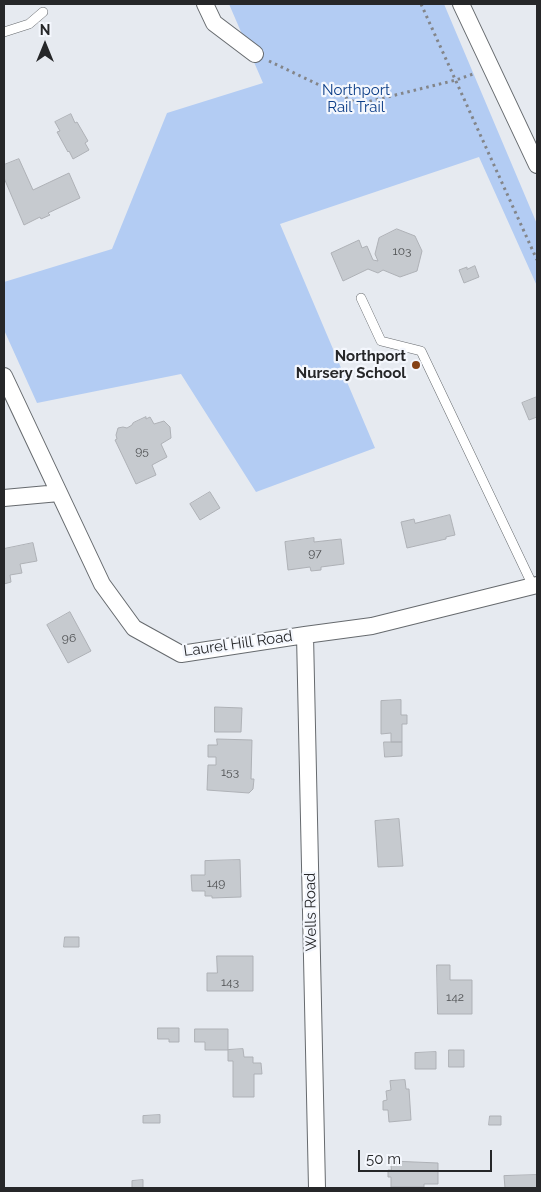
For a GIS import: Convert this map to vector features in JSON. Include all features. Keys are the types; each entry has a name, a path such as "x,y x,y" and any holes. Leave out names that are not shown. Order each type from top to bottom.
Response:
{"street":[{"path":"205,4 214,23 255,54"},
{"path":"461,4 537,165"},
{"name":"Laurel Hill Road","path":"4,376 102,584 134,628 181,654 372,626 535,586"},
{"path":"4,498 59,493"},
{"name":"Wells Road","path":"305,635 317,1188"}],"lane":[{"path":"4,32 29,24 43,12"},
{"path":"361,298 381,341 421,351 535,586"}],"path":[{"path":"421,4 537,260"},
{"path":"255,54 359,104 456,80 491,68"}],"green space":[{"name":"Northport Rail Trail","path":"229,4 444,4 537,224 537,286 479,157 280,224 375,448 256,492 181,374 37,403 4,330 4,282 112,249 167,113 263,83"}],"building":[{"path":"71,114 88,141 85,143 89,150 73,159 57,132 60,131 55,122"},
{"path":"19,159 33,190 69,173 80,198 48,213 50,215 41,219 40,217 24,225 4,178 4,165"},
{"path":"397,229 415,236 422,251 417,271 400,277 383,270 378,273 368,269 343,281 331,253 359,240 362,248 367,246 373,260 378,261 375,254 379,238"},
{"path":"475,266 479,277 464,283 459,270"},
{"path":"537,397 537,417 529,420 522,403"},
{"path":"146,417 146,419 150,417 154,424 164,421 170,427 171,438 161,444 167,457 152,465 156,475 136,484 115,440 117,439 118,428 127,428"},
{"path":"210,492 220,508 200,520 190,504"},
{"path":"450,515 455,535 446,537 446,539 407,548 401,522 414,519 415,523"},
{"path":"314,538 314,542 341,539 344,564 321,567 321,570 311,571 310,567 288,570 285,542"},
{"path":"33,543 37,561 20,564 22,573 10,575 11,582 4,584 4,549"},
{"path":"70,612 91,651 68,663 47,625"},
{"path":"401,700 401,715 407,715 407,724 402,724 402,742 391,742 391,733 381,734 381,701"},
{"path":"215,707 242,708 241,732 215,732"},
{"path":"217,739 252,740 251,779 254,779 253,789 249,793 207,790 208,765 216,765 216,757 208,757 208,745 217,745"},
{"path":"384,742 402,742 402,756 385,757"},
{"path":"399,819 403,866 378,867 375,821"},
{"path":"240,860 241,897 212,898 212,896 205,896 205,891 192,891 191,875 205,875 205,861"},
{"path":"65,937 79,937 79,947 64,947"},
{"path":"217,956 253,956 253,991 207,991 207,973 217,973"},
{"path":"437,965 450,965 450,980 472,980 472,1014 438,1014"},
{"path":"158,1028 179,1028 179,1042 169,1042 169,1039 158,1039"},
{"path":"195,1029 228,1029 228,1050 205,1050 205,1042 195,1042"},
{"path":"243,1049 244,1057 253,1057 253,1063 261,1063 262,1074 254,1074 254,1097 233,1097 233,1061 228,1061 228,1050"},
{"path":"449,1050 464,1050 464,1067 449,1067"},
{"path":"436,1052 436,1069 415,1069 415,1053"},
{"path":"405,1080 406,1089 409,1089 411,1120 389,1122 388,1110 383,1110 383,1101 387,1100 386,1091 391,1090 390,1081"},
{"path":"160,1115 160,1123 143,1123 143,1116"},
{"path":"490,1116 501,1116 501,1125 489,1125"},
{"path":"391,1161 438,1163 438,1184 424,1184 424,1187 391,1187 391,1177 388,1177 388,1170 391,1170"},
{"path":"537,1175 537,1188 505,1188 504,1176"},
{"path":"143,1180 143,1188 132,1188 132,1181"}],"place":[{"name":"Northport Nursery School","path":"416,365"}]}
